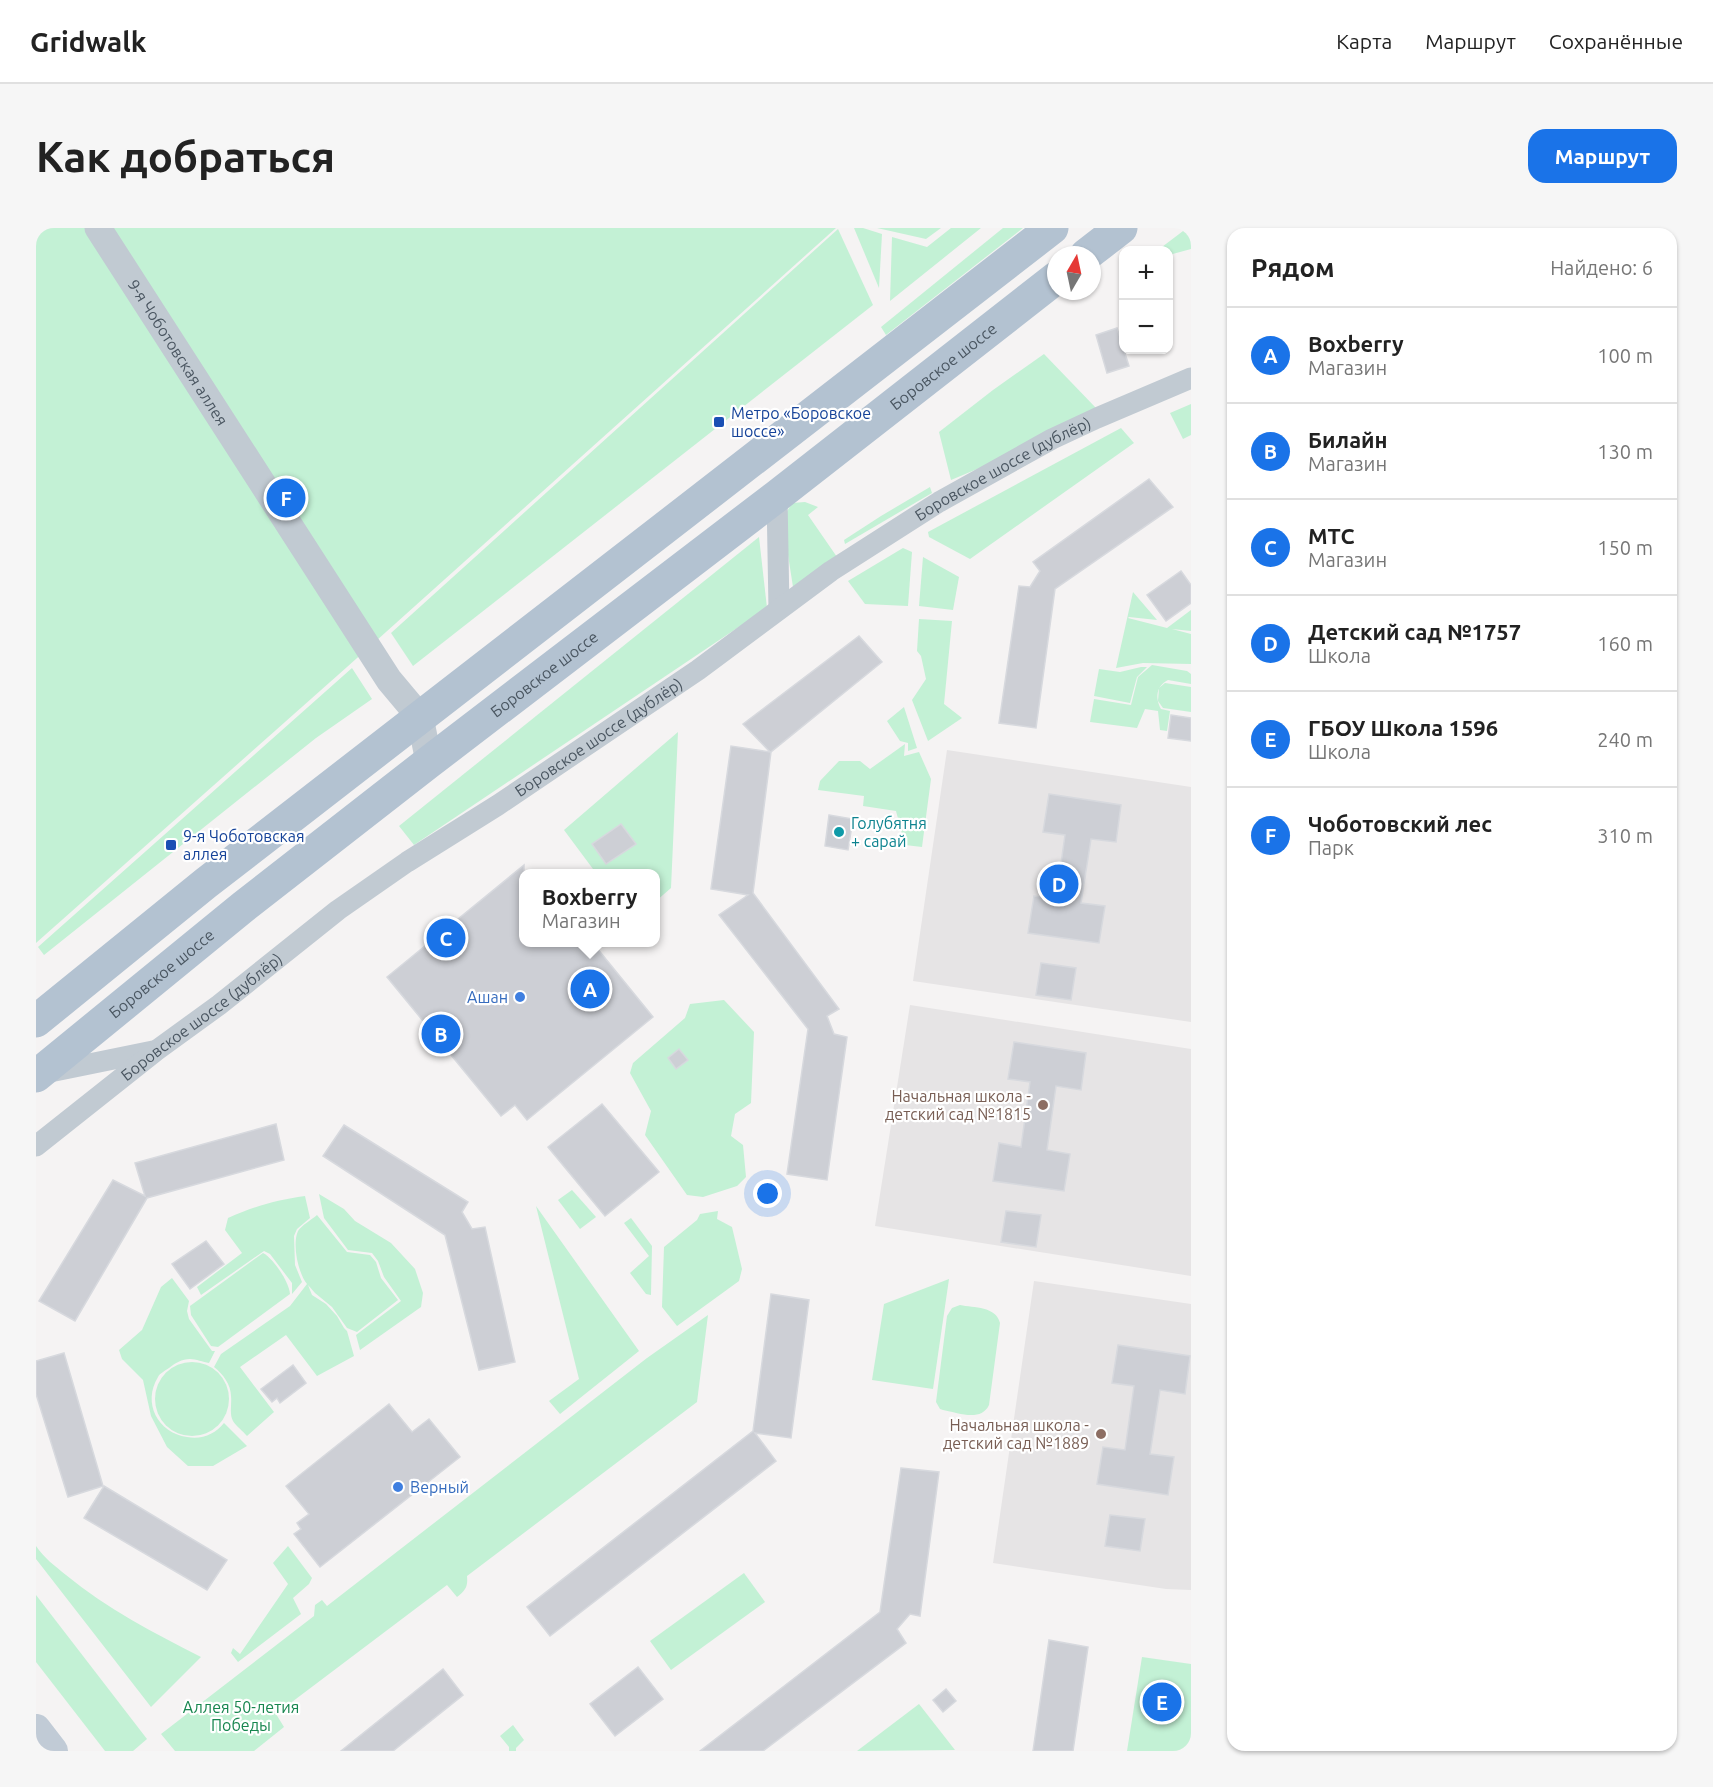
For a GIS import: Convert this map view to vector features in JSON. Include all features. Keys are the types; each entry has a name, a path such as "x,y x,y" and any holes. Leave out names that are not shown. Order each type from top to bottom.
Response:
{"main road":[{"path":"36,1021 206,883 1052,228"},
{"path":"1098,246 1121,228"},
{"name":"Боровское шоссе","path":"37,1075 243,907 1047,285"},
{"path":"36,1729 53,1751"}],"street":[{"name":"9-я Чоботовская аллея","path":"98,228 389,680 420,717"},
{"name":"Боровское шоссе (дублёр)","path":"36,1146 356,898 698,670 831,571 892,531 1052,439 1191,378"},
{"path":"777,496 779,609"},
{"path":"420,717 429,762"},
{"path":"37,1075 157,1050"}],"shaded area":[{"path":"947,750 1191,787 1191,1022 913,981"},
{"name":"Начальная школа - детский сад №1815","path":"910,1005 1191,1049 1191,1276 875,1226"},
{"name":"Начальная школа - детский сад №1889","path":"1034,1281 1191,1304 1191,1590 1166,1589 993,1563"}],"green space":[{"path":"36,228 836,228 36,943"},
{"path":"854,228 863,228 882,234 879,288"},
{"path":"877,228 941,228 926,239"},
{"path":"951,228 981,228 890,301 892,237 927,247"},
{"path":"1003,228 1023,228 886,335 881,327"},
{"path":"1187,228 1191,228 1191,249 1173,254 1173,246 1163,246"},
{"path":"838,229 873,305 413,666 391,633"},
{"path":"1044,354 1096,408 982,467 951,480 939,432"},
{"path":"1191,404 1191,435 1183,439 1170,413"},
{"path":"1121,428 1134,443 970,559 929,537 928,532"},
{"path":"930,487 932,493 845,544 844,540"},
{"path":"805,502 818,507 808,515 837,557 793,587 783,523 792,503"},
{"path":"759,537 767,608 414,845 399,826"},
{"path":"903,548 912,552 908,606 865,604 848,581"},
{"path":"923,557 959,577 953,610 919,606"},
{"path":"1133,592 1157,620 1128,618 1167,628 1191,610 1191,631 1172,629 1191,634 1191,664 1143,663 1116,668"},
{"path":"919,619 952,621 944,704 962,718 928,741 912,700 926,679 921,656 917,651"},
{"path":"1152,665 1187,671 1191,674 1191,684 1168,680 1159,689 1157,697 1161,709 1170,711 1167,731 1160,730 1158,711 1145,709 1137,728 1090,722 1094,699 1131,705 1138,677"},
{"path":"1147,667 1137,677 1130,703 1094,696 1099,669 1120,672"},
{"path":"352,668 372,699 316,738 44,955 38,947"},
{"path":"1165,683 1191,687 1191,712 1163,708 1158,701 1159,688"},
{"path":"904,707 917,748 908,751 908,743 900,741 887,721"},
{"path":"678,732 671,888 660,898 660,869 593,869 564,830"},
{"path":"905,744 904,756 919,752 931,779 922,847 905,845 896,811 863,806 864,796 818,790 820,781 839,761 860,761 870,769"},
{"path":"724,1000 754,1032 751,1103 735,1114 731,1136 743,1145 746,1177 737,1186 703,1197 687,1195 645,1135 651,1111 630,1073 633,1063 685,1018 690,1004"},
{"path":"572,1190 596,1217 580,1229 558,1200"},
{"path":"319,1194 344,1209 355,1221 391,1243 415,1269 423,1293 421,1307 360,1350 356,1335 401,1301 384,1277 372,1253 348,1250 324,1218"},
{"path":"305,1196 310,1218 297,1229 294,1236 295,1265 302,1282 292,1294 292,1283 270,1254 264,1251 201,1295 197,1287 242,1253 225,1230 228,1218 266,1204"},
{"path":"536,1206 639,1351 560,1414 549,1401 579,1379"},
{"path":"718,1211 717,1219 732,1227 742,1269 739,1281 677,1326 662,1307 664,1247 697,1220 700,1214"},
{"path":"317,1215 347,1252 370,1255 376,1262 381,1278 398,1300 357,1332 347,1328 332,1307 308,1285 312,1295 326,1304 347,1331 354,1356 317,1376 286,1335 240,1367 274,1412 247,1436 233,1421 230,1388 214,1367 221,1354 290,1306 307,1284 297,1258 296,1237 298,1231"},
{"path":"631,1218 652,1246 651,1295 646,1294 630,1273 649,1256 624,1223"},
{"path":"263,1253 280,1271 290,1294 218,1347 211,1346 191,1315 190,1306"},
{"path":"172,1278 189,1301 187,1311 189,1319 212,1351 215,1351 209,1363 192,1359 184,1360 160,1374 153,1387 152,1406 161,1423 168,1430 177,1434 193,1438 203,1437 217,1430 224,1423 247,1446 213,1466 188,1466 167,1447 151,1416 143,1380 122,1359 119,1350 142,1330 161,1287"},
{"path":"949,1279 933,1389 872,1380 884,1304"},
{"path":"960,1305 994,1313 1000,1323 989,1405 981,1413 975,1415 940,1409 936,1402 947,1316 952,1308"},
{"name":"Аллея 50-летия Победы","path":"708,1315 697,1402 467,1576 466,1588 457,1597 447,1585 276,1714 284,1727 254,1751 175,1751 161,1734 314,1616 315,1605 322,1600 327,1606 647,1358"},
{"path":"192,1362 213,1368 223,1378 229,1399 223,1420 213,1430 192,1436 171,1430 161,1420 155,1399 161,1378 171,1368"},
{"path":"36,1546 54,1565 114,1610 201,1657 151,1707 36,1559"},
{"path":"288,1546 312,1578 309,1584 293,1598 301,1614 238,1662 231,1653 233,1648 240,1654 288,1584 273,1563"},
{"path":"744,1573 765,1602 671,1670 650,1641"},
{"path":"36,1595 147,1739 133,1751 105,1751 36,1662"},
{"path":"1142,1657 1191,1664 1191,1751 1127,1751"},
{"path":"919,1704 955,1750 857,1751"},
{"path":"513,1725 524,1740 516,1751 509,1751 509,1747 500,1736"}],"building":[{"path":"1117,328 1119,354 1125,354 1129,366 1107,373 1096,335"},
{"path":"1149,479 1173,507 1055,589 1036,728 999,723 1019,586 1030,587 1040,571 1033,562"},
{"path":"1181,571 1191,585 1191,603 1166,621 1147,595"},
{"path":"859,636 882,662 771,752 753,893 839,1009 827,1016 834,1034 847,1037 827,1180 787,1174 808,1029 719,915 748,895 711,889 731,746 770,752 743,724"},
{"path":"1171,715 1191,718 1191,741 1168,738"},
{"path":"1049,794 1121,805 1116,842 1091,839 1081,903 1105,906 1099,943 1028,933 1034,896 1056,899 1065,835 1043,832"},
{"name":"Голубятня + сарай","path":"829,815 853,819 848,850 825,846"},
{"path":"621,824 636,844 606,864 592,844"},
{"name":"Ашан","path":"519,869 519,947 596,947 653,1017 527,1120 515,1105 501,1116 387,977"},
{"path":"1041,963 1076,968 1071,1000 1036,995"},
{"path":"1014,1042 1086,1053 1081,1090 1056,1086 1047,1150 1070,1154 1064,1191 993,1181 999,1143 1021,1147 1030,1082 1008,1079"},
{"path":"679,1049 688,1060 676,1069 668,1058"},
{"path":"602,1104 659,1172 605,1216 548,1147"},
{"path":"276,1124 284,1160 147,1198 75,1321 39,1301 113,1180 145,1196 135,1163"},
{"path":"344,1125 468,1202 462,1212 472,1229 485,1227 515,1362 479,1370 445,1235 323,1156"},
{"path":"1006,1211 1041,1215 1036,1247 1001,1242"},
{"path":"206,1241 224,1264 190,1289 172,1264"},
{"path":"771,1294 809,1300 791,1438 755,1433 776,1461 550,1636 527,1607 753,1431"},
{"path":"1118,1345 1190,1356 1185,1394 1160,1390 1150,1454 1174,1457 1168,1495 1097,1484 1103,1447 1125,1450 1134,1386 1112,1383"},
{"path":"64,1353 103,1486 68,1497 36,1394 36,1361"},
{"path":"293,1365 306,1383 280,1403 277,1398 272,1402 261,1389"},
{"path":"389,1404 412,1432 429,1419 460,1457 320,1567 294,1534 301,1529 297,1523 309,1514 286,1486"},
{"path":"901,1468 939,1472 920,1616 910,1614 897,1629 906,1643 763,1751 700,1751 880,1612"},
{"path":"104,1486 227,1560 207,1590 84,1518"},
{"path":"1110,1515 1145,1519 1140,1551 1105,1546"},
{"path":"1049,1640 1088,1647 1073,1751 1033,1751"},
{"path":"638,1667 663,1699 615,1736 590,1704"},
{"path":"443,1669 463,1695 393,1751 341,1751"},
{"path":"946,1689 956,1701 943,1712 933,1700"}],"place":[{"name":"Метро «Боровское шоссе»","path":"719,422"},
{"name":"Чоботовский лес","path":"286,498"},
{"name":"Голубятня + сарай","path":"839,832"},
{"name":"9-я Чоботовская аллея","path":"171,845"},
{"name":"Детский сад №1757","path":"1059,884"},
{"name":"МТС","path":"446,938"},
{"name":"Boxberry","path":"590,989"},
{"name":"Ашан","path":"520,997"},
{"name":"Билайн","path":"441,1034"},
{"name":"Начальная школа - детский сад №1815","path":"1043,1105"},
{"name":"Начальная школа - детский сад №1889","path":"1101,1434"},
{"name":"Верный","path":"398,1487"},
{"name":"ГБОУ Школа 1596","path":"1162,1702"}]}
